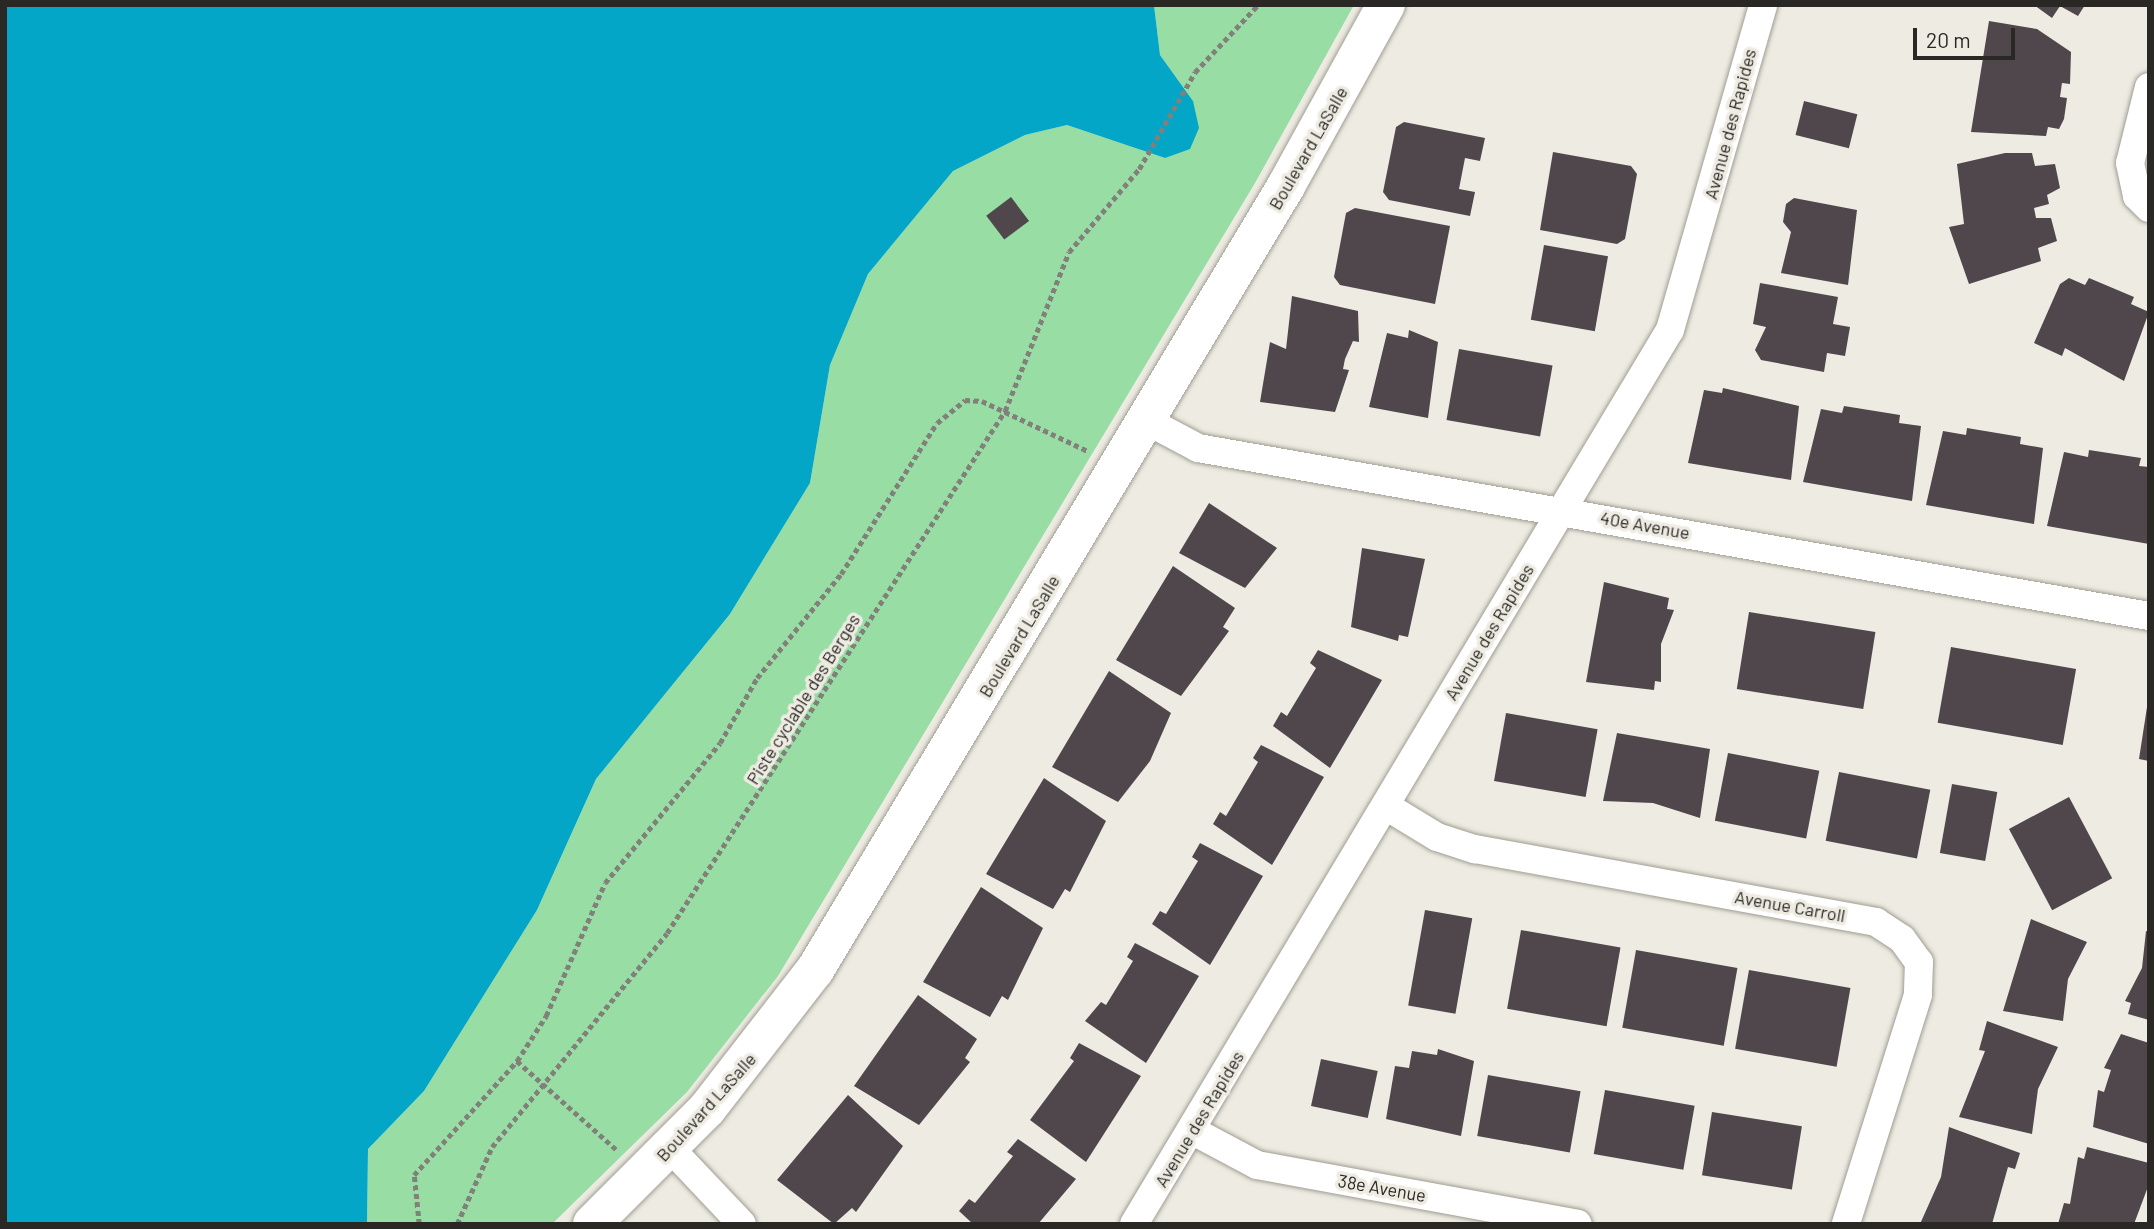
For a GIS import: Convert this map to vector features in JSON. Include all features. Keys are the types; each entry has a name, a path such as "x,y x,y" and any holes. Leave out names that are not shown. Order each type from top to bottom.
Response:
{"main road":[{"name":"Boulevard LaSalle","path":"592,1224 671,1149 815,971 1147,421 1386,5"}],"street":[{"name":"Avenue des Rapides","path":"1134,1224 1193,1130 1670,330 1763,5"},
{"path":"2149,88 2130,163 2137,196 2149,208"},
{"name":"40e Avenue","path":"1147,421 1198,448 2149,616"},
{"name":"Avenue Carroll","path":"1386,806 1437,837 1475,849 1875,922 1902,939 1919,962 1918,995 1846,1224"},
{"name":"38e Avenue","path":"1193,1130 1257,1165 1578,1224"},
{"path":"671,1149 742,1224"}],"path":[{"name":"Piste cyclable des Berges","path":"457,1224 492,1147 674,923 1005,411 1069,252 1139,169 1195,72 1258,5"},
{"path":"419,1224 414,1175 517,1061 546,1016 605,883 720,743 757,678 841,574 937,423 965,400 1005,411 1095,453"},
{"path":"517,1061 623,1157"}],"green space":[{"path":"1154,5 1354,5 1255,183 778,976 687,1092 552,1224 367,1224 368,1149 424,1091 537,910 596,779 730,614 810,483 830,365 868,274 953,171 1025,135 1067,125 1165,158 1193,101 1160,55"}],"water":[{"path":"5,5 1154,5 1160,55 1193,101 1199,128 1190,149 1165,158 1067,125 1025,135 953,171 868,274 830,365 810,483 730,614 596,779 537,910 424,1091 368,1149 367,1224 5,1224"}],"building":[{"path":"2034,5 2085,5 2078,16 2060,6 2052,18"},
{"path":"1989,21 2037,29 2071,52 2070,84 2062,83 2060,97 2067,98 2064,119 2059,129 2048,127 2046,136 1971,132"},
{"path":"1804,101 1857,114 1849,148 1796,135"},
{"path":"1404,122 1485,138 1480,161 1465,158 1459,189 1475,192 1470,216 1389,200 1383,192 1396,127"},
{"path":"1553,152 1631,166 1637,174 1625,239 1617,244 1540,230"},
{"path":"2005,153 2032,153 2035,166 2055,164 2060,188 2047,195 2049,204 2034,208 2036,218 2051,218 2057,241 2038,248 2041,261 1969,284 1949,227 1964,224 1957,164"},
{"path":"1011,197 1029,221 1004,240 986,216"},
{"path":"1794,198 1857,210 1848,285 1781,273 1791,232 1783,222 1786,204"},
{"path":"1355,208 1450,226 1435,304 1340,285 1334,277 1346,213"},
{"path":"1544,245 1608,256 1595,331 1531,320"},
{"path":"2069,278 2085,285 2089,278 2134,297 2131,304 2149,312 2124,381 2065,348 2062,356 2034,343 2060,284"},
{"path":"1760,283 1838,297 1833,324 1850,327 1845,356 1827,353 1824,372 1761,360 1755,350 1766,327 1753,324"},
{"path":"1292,296 1358,311 1359,342 1353,341 1345,359 1343,369 1349,370 1335,412 1260,402 1270,342 1286,349"},
{"path":"1409,330 1438,342 1428,418 1369,407 1387,333 1408,338"},
{"path":"1459,349 1553,365 1540,436 1446,420"},
{"path":"1723,388 1799,406 1791,480 1688,463 1704,390 1722,393"},
{"path":"1844,406 1900,415 1899,423 1921,426 1912,501 1803,482 1821,409 1842,413"},
{"path":"1967,428 2021,437 2020,444 2043,448 2034,524 1926,505 1943,431 1966,435"},
{"path":"2089,450 2141,458 2139,466 2149,467 2149,544 2047,526 2064,452 2088,457"},
{"path":"1209,503 1277,548 1245,588 1179,553"},
{"path":"1362,548 1425,559 1408,637 1399,635 1398,641 1351,627"},
{"path":"1173,566 1235,608 1223,627 1229,631 1181,696 1116,660"},
{"path":"1604,582 1669,598 1667,609 1674,610 1661,644 1661,682 1655,681 1654,690 1586,682"},
{"path":"1749,612 1875,632 1863,709 1737,689"},
{"path":"1951,647 2076,669 2063,745 1938,723"},
{"path":"1318,650 1382,680 1330,768 1273,726 1281,712 1287,716 1316,668 1310,663"},
{"path":"1109,671 1171,713 1150,761 1118,802 1052,767"},
{"path":"2149,707 2149,761 2139,759"},
{"path":"1506,713 1598,729 1586,797 1494,781"},
{"path":"1617,733 1710,749 1700,818 1653,803 1603,801"},
{"path":"1261,745 1324,777 1272,865 1213,824 1220,812 1226,816 1258,762 1253,758"},
{"path":"1728,753 1819,771 1806,838 1715,821"},
{"path":"1839,772 1930,790 1917,858 1826,841"},
{"path":"1044,778 1106,821 1070,892 1065,889 1053,909 986,874"},
{"path":"1952,784 1997,792 1985,861 1940,853"},
{"path":"2069,797 2112,878 2052,910 2009,829"},
{"path":"1200,843 1263,876 1210,965 1152,924 1160,911 1166,914 1198,861 1192,857"},
{"path":"981,887 1043,928 1008,1000 1002,996 990,1017 923,982"},
{"path":"1425,910 1472,918 1455,1014 1408,1006"},
{"path":"2031,919 2087,942 2068,979 2063,1021 2003,1011"},
{"path":"1521,930 1620,948 1607,1026 1507,1009"},
{"path":"2146,931 2149,932 2149,1020 2128,1014 2131,1003 2125,1001 2142,968"},
{"path":"1135,943 1199,976 1146,1063 1085,1021 1101,1002 1106,1005 1133,961 1127,957"},
{"path":"1636,950 1737,968 1724,1046 1622,1028"},
{"path":"1749,970 1850,988 1837,1067 1735,1049"},
{"path":"918,995 977,1039 965,1058 970,1062 919,1125 854,1086"},
{"path":"1987,1021 2058,1047 2038,1089 2032,1134 1959,1117 1985,1051 1979,1050"},
{"path":"2121,1034 2149,1043 2149,1144 2093,1127 2098,1090 2104,1092 2111,1070 2104,1068"},
{"path":"1079,1043 1141,1076 1086,1162 1030,1120 1074,1061 1070,1058"},
{"path":"1438,1049 1474,1061 1461,1136 1386,1119 1395,1066 1409,1068 1412,1051 1437,1055"},
{"path":"1321,1059 1378,1071 1368,1118 1311,1106"},
{"path":"1488,1075 1581,1091 1570,1152 1477,1136"},
{"path":"1605,1090 1695,1106 1683,1170 1594,1154"},
{"path":"848,1095 903,1146 856,1212 852,1208 834,1224 777,1180"},
{"path":"1712,1112 1802,1126 1792,1189 1702,1175"},
{"path":"1949,1127 2020,1153 2015,1169 2008,1167 1992,1224 1920,1224 1941,1177"},
{"path":"1018,1139 1076,1179 1038,1224 973,1224 959,1211 969,1199 975,1203 1013,1156 1007,1152"},
{"path":"2087,1147 2149,1163 2149,1184 2134,1224 2058,1224 2064,1203 2070,1204 2078,1157 2084,1159"}]}
